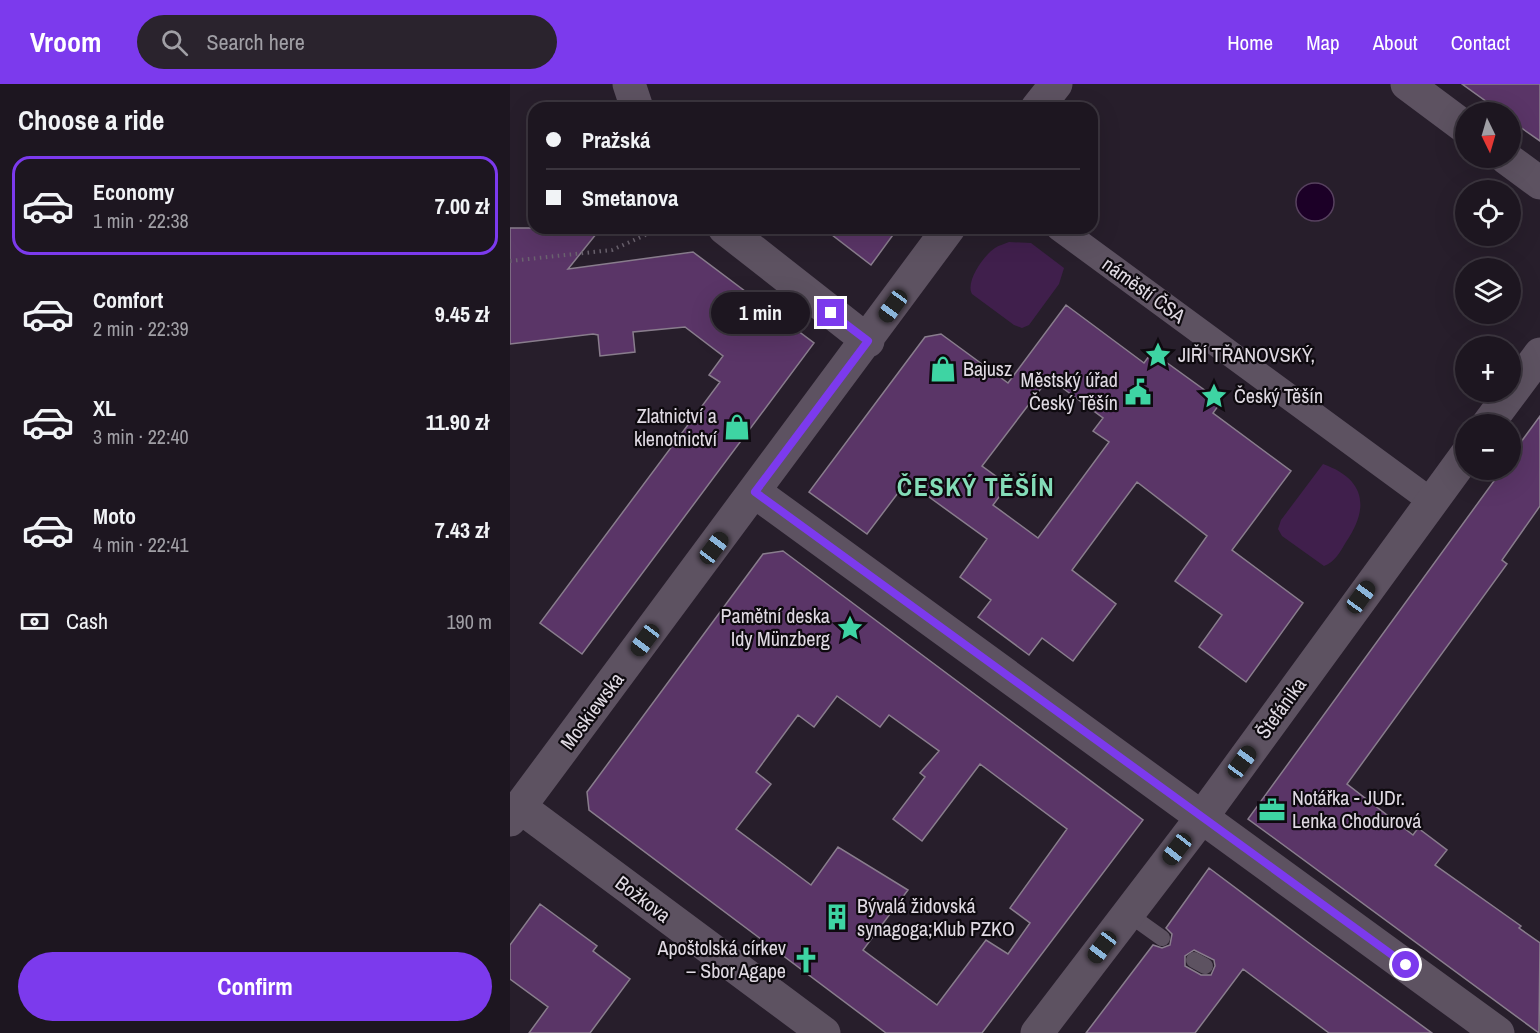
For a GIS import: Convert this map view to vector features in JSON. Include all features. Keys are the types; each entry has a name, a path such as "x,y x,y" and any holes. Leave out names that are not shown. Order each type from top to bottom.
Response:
{"street":[{"path":"629,84 635,102"},
{"path":"1042,102 1056,84"},
{"path":"1407,84 1455,120"},
{"path":"1520,168 1540,183"},
{"path":"732,234 868,341"},
{"name":"Moskiewska","path":"515,813 868,341 945,234"},
{"name":"náměstí ČSA","path":"1067,234 1423,513"},
{"path":"1496,414 1537,366"},
{"path":"1423,513 1455,470"},
{"path":"755,492 1498,1033"},
{"name":"Štefánika","path":"1037,1033 1202,817 1423,513"},
{"name":"Božkova","path":"515,813 824,1033"}],"lane":[{"path":"1127,913 1162,938"}],"path":[{"path":"510,261 612,250 648,234"}],"shaded area":[{"path":"1315,183 1329,188 1334,202 1329,216 1315,221 1301,216 1296,202 1301,188"},
{"path":"1009,242 1031,243 1064,268 1059,284 1029,325 1022,328 1014,325 972,294 971,289 973,276 986,256 997,247"},
{"path":"1323,464 1348,478 1355,486 1360,506 1354,529 1342,549 1324,566 1282,536 1278,529 1281,520"}],"building":[{"path":"1462,84 1540,84 1540,141 1521,128 1521,102 1487,102"},
{"path":"510,228 528,228 528,234 596,234 568,269 693,252 814,343 582,654 540,623 720,382 709,375 723,356 685,327 633,332 635,352 600,356 598,335 593,334 510,344"},
{"path":"831,234 894,234 871,265"},
{"path":"1066,305 1144,363 1152,352 1221,402 1213,413 1291,471 1232,550 1303,603 1246,682 1199,647 1222,615 1175,581 1207,536 1137,482 1072,570 1116,604 1073,661 1042,638 1029,655 978,617 991,600 960,577 987,539 907,481 867,534 809,492 925,337 941,334 1008,383","holes":["1049,378 1103,418 1093,431 1109,442 1038,538 993,505 1008,485 982,466"]},
{"path":"1540,416 1540,506 1502,560 1507,564 1347,784 1413,835 1418,828 1447,850 1435,865 1521,926 1519,928 1540,943 1539,1033 1248,819 1495,480 1521,480 1521,442"},
{"path":"783,551 1143,820 982,1033 886,1033 589,810 587,792 763,554","holes":["837,696 880,727 889,715 939,751 920,773 925,777 893,819 922,841 980,764 1067,829 1010,908 1030,923 1008,954 986,940 937,1005 863,950 908,890 838,847 811,885 736,829 771,784 756,772 798,715 814,727"]},
{"path":"1209,868 1432,1033 1329,1033 1243,969 1195,1033 1086,1033 1153,945 1162,948 1170,945 1172,934 1166,928","holes":["1194,950 1214,960 1215,966 1211,975 1201,975 1185,966 1185,956"]},
{"path":"540,904 597,946 593,951 630,979 590,1033 529,1033 548,1007 510,979 510,945"}],"place":[{"name":"JIŘÍ TŘANOVSKÝ,","path":"1158,355"},
{"name":"Bajusz","path":"943,369"},
{"name":"Městský úřad Český Těšín","path":"1138,392"},
{"name":"Český Těšín","path":"1214,396"},
{"name":"Zlatnictví a klenotnictví","path":"737,427"},
{"name":"Pamětní deska Idy Münzberg","path":"850,628"},
{"name":"Notářka - JUDr. Lenka Chodurová","path":"1272,810"},
{"name":"Bývalá židovská synagoga;Klub PZKO","path":"837,917"},
{"name":"Apoštolská církev – Sbor Agape","path":"806,960"}],"district":[{"name":"ČESKÝ TĚŠÍN","path":"976,487"}],"route":[{"path":"831,313 868,341 755,492 1406,965"}]}
